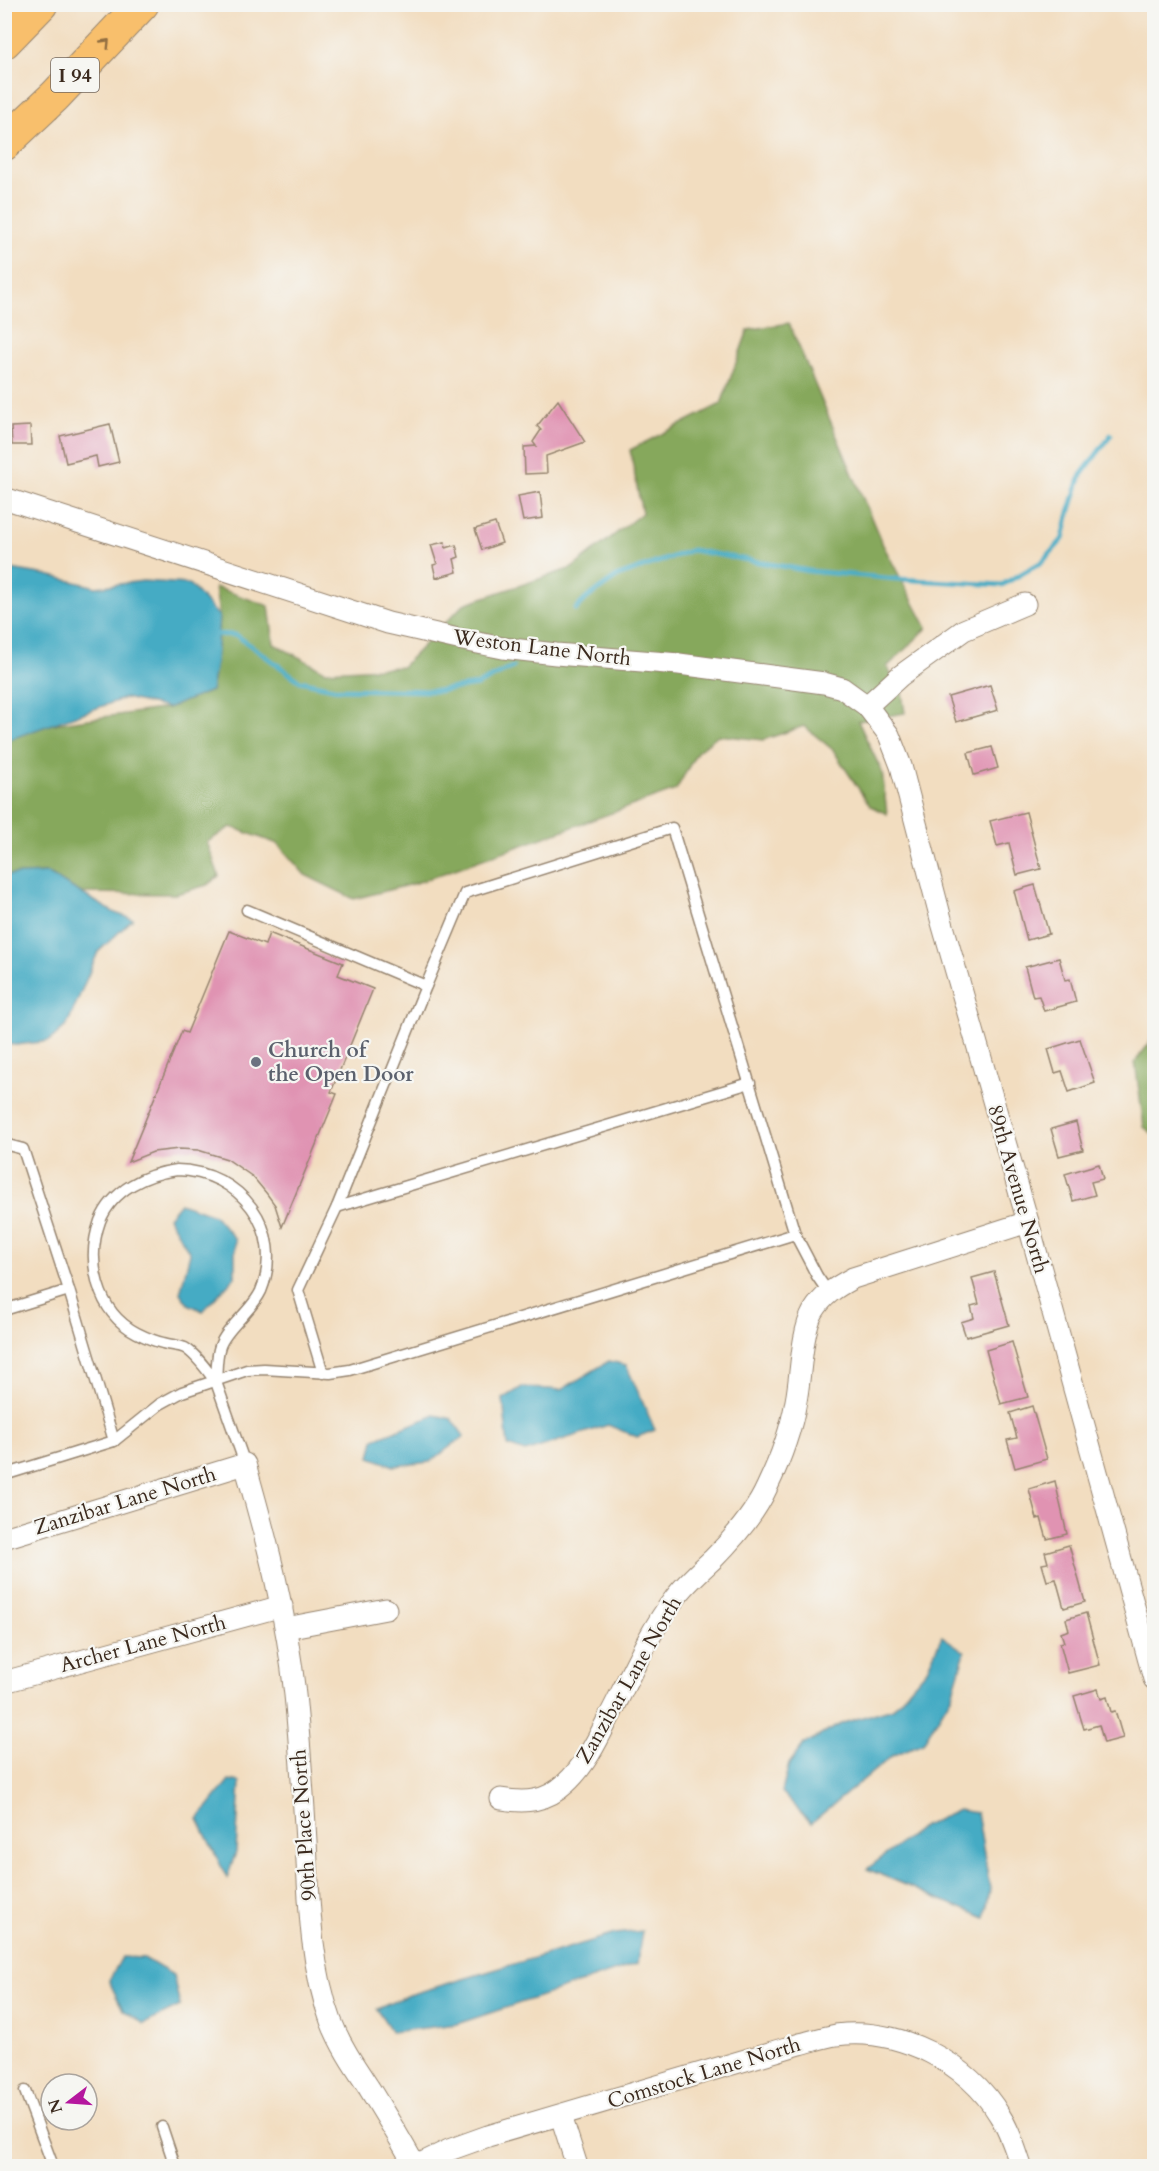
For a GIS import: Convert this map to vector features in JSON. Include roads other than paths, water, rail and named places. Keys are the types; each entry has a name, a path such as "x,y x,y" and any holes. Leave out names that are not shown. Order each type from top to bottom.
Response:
{"highway":[{"path":"4,42 42,4"},
{"name":"I 94","path":"4,144 55,96 142,4"}],"street":[{"name":"Weston Lane North","path":"4,498 388,623 503,648 679,664 824,683 842,688 867,706"},
{"path":"867,706 900,676 964,630 1025,604"},
{"name":"89th Avenue North","path":"867,706 890,735 900,766 1154,1676"},
{"name":"Zanzibar Lane North","path":"501,1798 518,1802 541,1799 551,1795 565,1784 596,1744 659,1621 675,1597 742,1528 767,1489 784,1447 796,1402 811,1314 828,1292 853,1278 1028,1222"},
{"name":"Zanzibar Lane North","path":"4,1538 245,1464"},
{"name":"90th Place North","path":"245,1464 286,1628 299,1749 309,1911 321,1983 331,2021 350,2058 416,2166"},
{"name":"Archer Lane North","path":"4,1682 282,1606"},
{"path":"286,1628 386,1608"},
{"name":"Comstock Lane North","path":"416,2166 468,2143 836,2035 869,2035 901,2041 934,2054 962,2072 985,2094 1000,2116 1021,2166"},
{"path":"561,2116 577,2166"}],"lane":[{"path":"323,1373 298,1290 337,1207 465,893 672,828 795,1234 828,1292"},
{"path":"247,910 426,987"},
{"path":"337,1207 750,1083"},
{"path":"4,1144 23,1149 69,1290 114,1441"},
{"path":"216,1382 220,1343 252,1306 260,1292 266,1273 267,1252 264,1231 254,1209 237,1190 216,1177 194,1170 163,1172 149,1176 122,1192 102,1216 95,1236 93,1257 97,1283 104,1302 119,1320 135,1332 161,1343 185,1348 216,1382 245,1464"},
{"path":"4,1475 114,1441 159,1404 182,1392 247,1370 338,1372 795,1234"},
{"path":"4,1310 69,1290"},
{"path":"25,2091 53,2166"},
{"path":"162,2127 175,2166"}],"water":[{"path":"5,568 96,587 143,581 189,584 219,616 216,662 211,691 168,708 125,698 5,741"},
{"path":"47,873 115,913 133,919 98,952 67,1025 49,1041 5,1044 5,875"},
{"path":"180,1203 214,1215 235,1239 235,1277 203,1311 188,1304 180,1293 190,1253 168,1217"},
{"path":"609,1361 626,1365 655,1430 637,1437 608,1425 525,1452 508,1446 503,1399 522,1387 561,1390"},
{"path":"435,1415 452,1419 464,1436 430,1462 394,1466 370,1457 374,1439"},
{"path":"942,1636 965,1652 952,1695 923,1743 892,1756 811,1823 782,1792 789,1764 804,1744 843,1723 893,1708 927,1669"},
{"path":"229,1780 240,1782 236,1852 227,1878 198,1819"},
{"path":"958,1810 977,1813 990,1889 985,1918 867,1869 922,1827"},
{"path":"642,1931 637,1964 457,2024 392,2032 377,2009 406,1996 615,1934"},
{"path":"122,1957 144,1958 173,1975 180,2006 144,2024 123,2010 109,1981"}],"waterway":[{"path":"576,609 587,598 618,576 692,550 809,571 1002,585 1042,562 1063,539 1081,475 1111,435"},
{"path":"211,634 236,635 300,681 338,689 437,691 477,685 513,667"}],"place":[{"name":"Church of the Open Door","path":"256,1062"}]}
